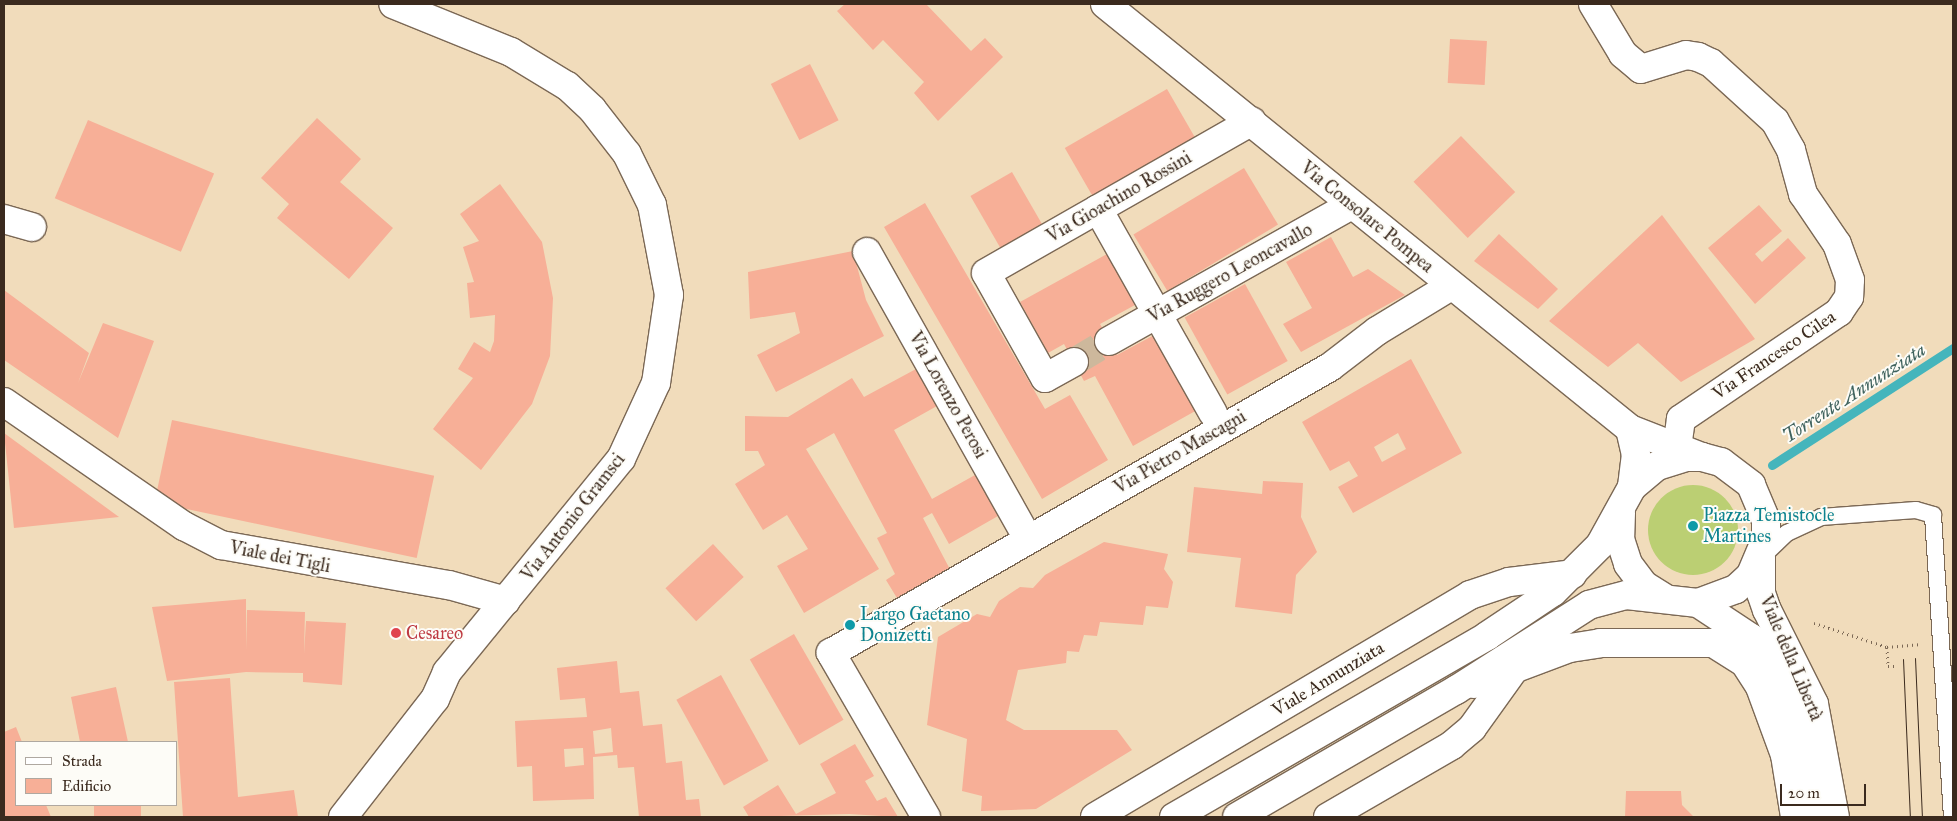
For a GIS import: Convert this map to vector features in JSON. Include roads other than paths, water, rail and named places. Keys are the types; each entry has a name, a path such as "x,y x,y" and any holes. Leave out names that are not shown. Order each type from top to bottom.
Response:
{"street":[{"name":"Via Antonio Gramsci","path":"343,817 435,699 447,672 601,486 634,438 662,357 669,295 667,265 641,178 611,131 586,103 548,72 511,52 393,4"},
{"name":"Via Consolare Pompea","path":"1105,4 1252,121 1351,205 1630,429 1702,458"},
{"name":"Via Francesco Cilea","path":"1593,4 1636,66 1652,69 1686,55 1698,57 1711,63 1775,121 1791,150 1799,186 1837,244 1850,280 1849,297 1839,312 1681,419 1677,449"},
{"name":"Via Gioachino Rossini","path":"1074,362 1045,378 986,273 1252,121"},
{"name":"Via Ruggero Leoncavallo","path":"1109,341 1351,205"},
{"path":"1098,209 1213,413"},
{"path":"4,219 32,227"},
{"name":"Via Lorenzo Perosi","path":"867,252 1028,539"},
{"name":"Via Pietro Mascagni","path":"926,817 831,653 1330,367 1377,331 1451,286"},
{"path":"1046,507 1318,353 1377,331"},
{"name":"Viale dei Tigli","path":"4,402 184,526 221,546 449,585 506,601"},
{"path":"1174,817 1487,636 1553,592 1600,545 1621,513 1632,488 1636,454 1630,429"},
{"path":"1237,817 1456,690 1589,604 1626,595 1698,603 1736,589 1761,557 1766,520 1751,485 1721,462 1702,458 1671,460 1632,488"},
{"path":"1621,513 1620,539 1628,564 1644,585 1666,599"},
{"name":"Viale della Libertà","path":"1761,557 1764,602 1798,665 1817,712 1835,817"},
{"name":"Viale Annunziata","path":"1095,817 1470,595 1509,582 1573,574"},
{"name":"Viale della Libertà","path":"1698,603 1751,638 1779,680 1802,747 1808,817"},
{"path":"1456,690 1513,671 1562,651 1600,643 1689,640 1728,650 1753,673 1775,724 1794,817"},
{"path":"1328,817 1452,746 1472,728 1513,671"},
{"name":"Via Antonio Gramsci","path":"323,817 349,774 418,690 447,672"}],"lane":[{"path":"1761,557 1787,533 1821,517 1916,510 1933,515 1952,817"}],"waterway":[{"name":"Torrente Annunziata","path":"1772,465 1953,348"}],"tunnel":[{"path":"1074,362 1109,341"}],"tram line":[{"path":"1915,658 1922,817"},
{"path":"1903,659 1910,817"}],"place":[{"name":"Piazza Temistocle Martines","path":"1693,526"},
{"name":"Largo Gaetano Donizetti","path":"850,625"},
{"name":"Cesareo","path":"396,633"}]}
